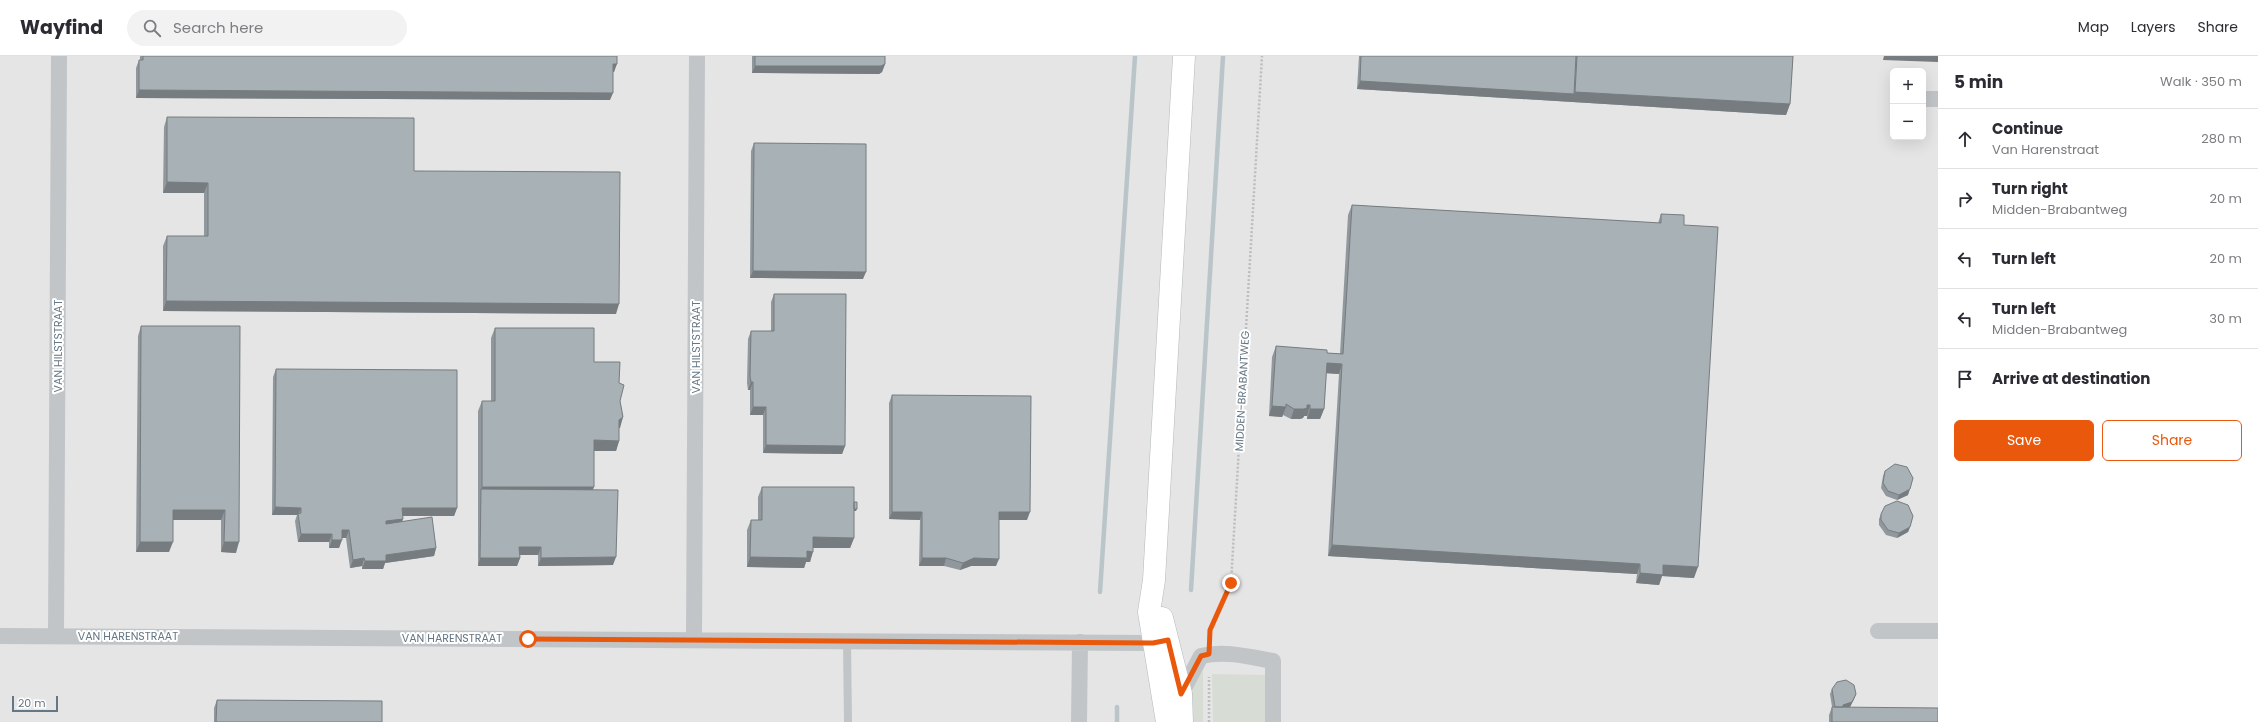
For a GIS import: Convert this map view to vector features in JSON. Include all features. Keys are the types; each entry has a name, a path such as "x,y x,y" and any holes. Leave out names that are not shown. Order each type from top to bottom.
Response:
{"street":[{"name":"VAN HILSTSTRAAT","path":"56,636 59,56"},
{"name":"VAN HILSTSTRAAT","path":"694,639 697,56"},
{"path":"1167,722 1154,580 1184,56"},
{"path":"1926,99 1938,100"},
{"path":"1878,631 1938,631"},
{"name":"VAN HARENSTRAAT","path":"0,636 1160,642"},
{"path":"1079,722 1080,642"},
{"path":"1160,642 1181,694 1182,722"},
{"path":"1181,694 1201,656 1209,654 1240,655 1273,661 1273,722"}],"lane":[{"path":"847,640 848,722"}],"path":[{"name":"MIDDEN-BRABANTWEG","path":"1208,722 1210,630 1231,583 1262,56"}],"shaded area":[{"path":"0,56 1938,56 1938,722 0,722"},
{"path":"1203,671 1203,722 1189,722 1190,682"},
{"path":"1212,674 1266,675 1265,722 1213,722"}],"building":[{"path":"143,56 617,56 617,64 613,64 613,93 139,90 139,60 143,60"},
{"path":"755,56 885,56 885,64 881,66 755,66"},
{"path":"1361,56 1576,56 1574,94 1360,81"},
{"path":"1577,56 1793,56 1790,104 1575,92"},
{"path":"167,117 414,118 414,171 620,172 619,304 166,301 167,236 208,236 208,183 167,182"},
{"path":"754,143 866,144 866,272 753,271"},
{"path":"1352,205 1661,223 1661,214 1684,215 1684,225 1718,227 1698,567 1663,565 1663,575 1640,573 1640,564 1332,545 1342,364 1327,363 1324,409 1310,409 1310,405 1307,405 1307,408 1304,409 1294,409 1286,404 1286,407 1272,406 1276,346 1327,350 1327,353 1343,354"},
{"path":"774,294 846,294 845,446 766,445 766,407 753,407 753,382 751,382 750,376 751,331 774,331"},
{"path":"141,326 240,326 239,542 224,542 225,510 173,510 173,542 140,542"},
{"path":"495,328 594,328 594,362 620,362 619,383 624,385 620,401 623,417 619,420 619,441 594,440 594,487 482,487 482,401 495,401"},
{"path":"276,369 457,370 457,508 402,508 403,519 386,521 386,524 432,517 436,548 386,555 386,561 365,561 364,558 353,560 349,530 342,530 342,540 332,540 332,534 301,534 298,514 301,513 301,508 275,507"},
{"path":"892,395 1031,396 1030,512 999,512 999,559 974,558 963,563 946,558 922,558 922,512 892,512"},
{"path":"1895,464 1907,467 1913,478 1910,489 1899,495 1888,491 1883,483 1885,471"},
{"path":"762,487 854,487 854,538 813,537 813,552 807,551 807,558 750,557 751,520 762,520"},
{"path":"481,489 618,490 616,557 541,558 541,547 519,547 520,558 480,558"},
{"path":"1897,501 1908,505 1913,516 1910,527 1899,533 1888,530 1881,520 1881,514 1885,506"},
{"path":"854,502 857,502 857,509 854,509"},
{"path":"1846,680 1854,685 1856,694 1852,702 1843,705 1843,707 1835,707 1832,689 1837,682"},
{"path":"217,700 382,701 382,722 216,722"},
{"path":"1832,707 1938,708 1938,722 1832,722"}],"waterway":[{"path":"1100,592 1135,56"},
{"path":"1191,590 1223,56"},
{"path":"1117,707 1117,722"}],"route":[{"path":"528,639 1153,643 1168,640 1181,694 1201,656 1209,654 1210,630 1231,583"}]}
